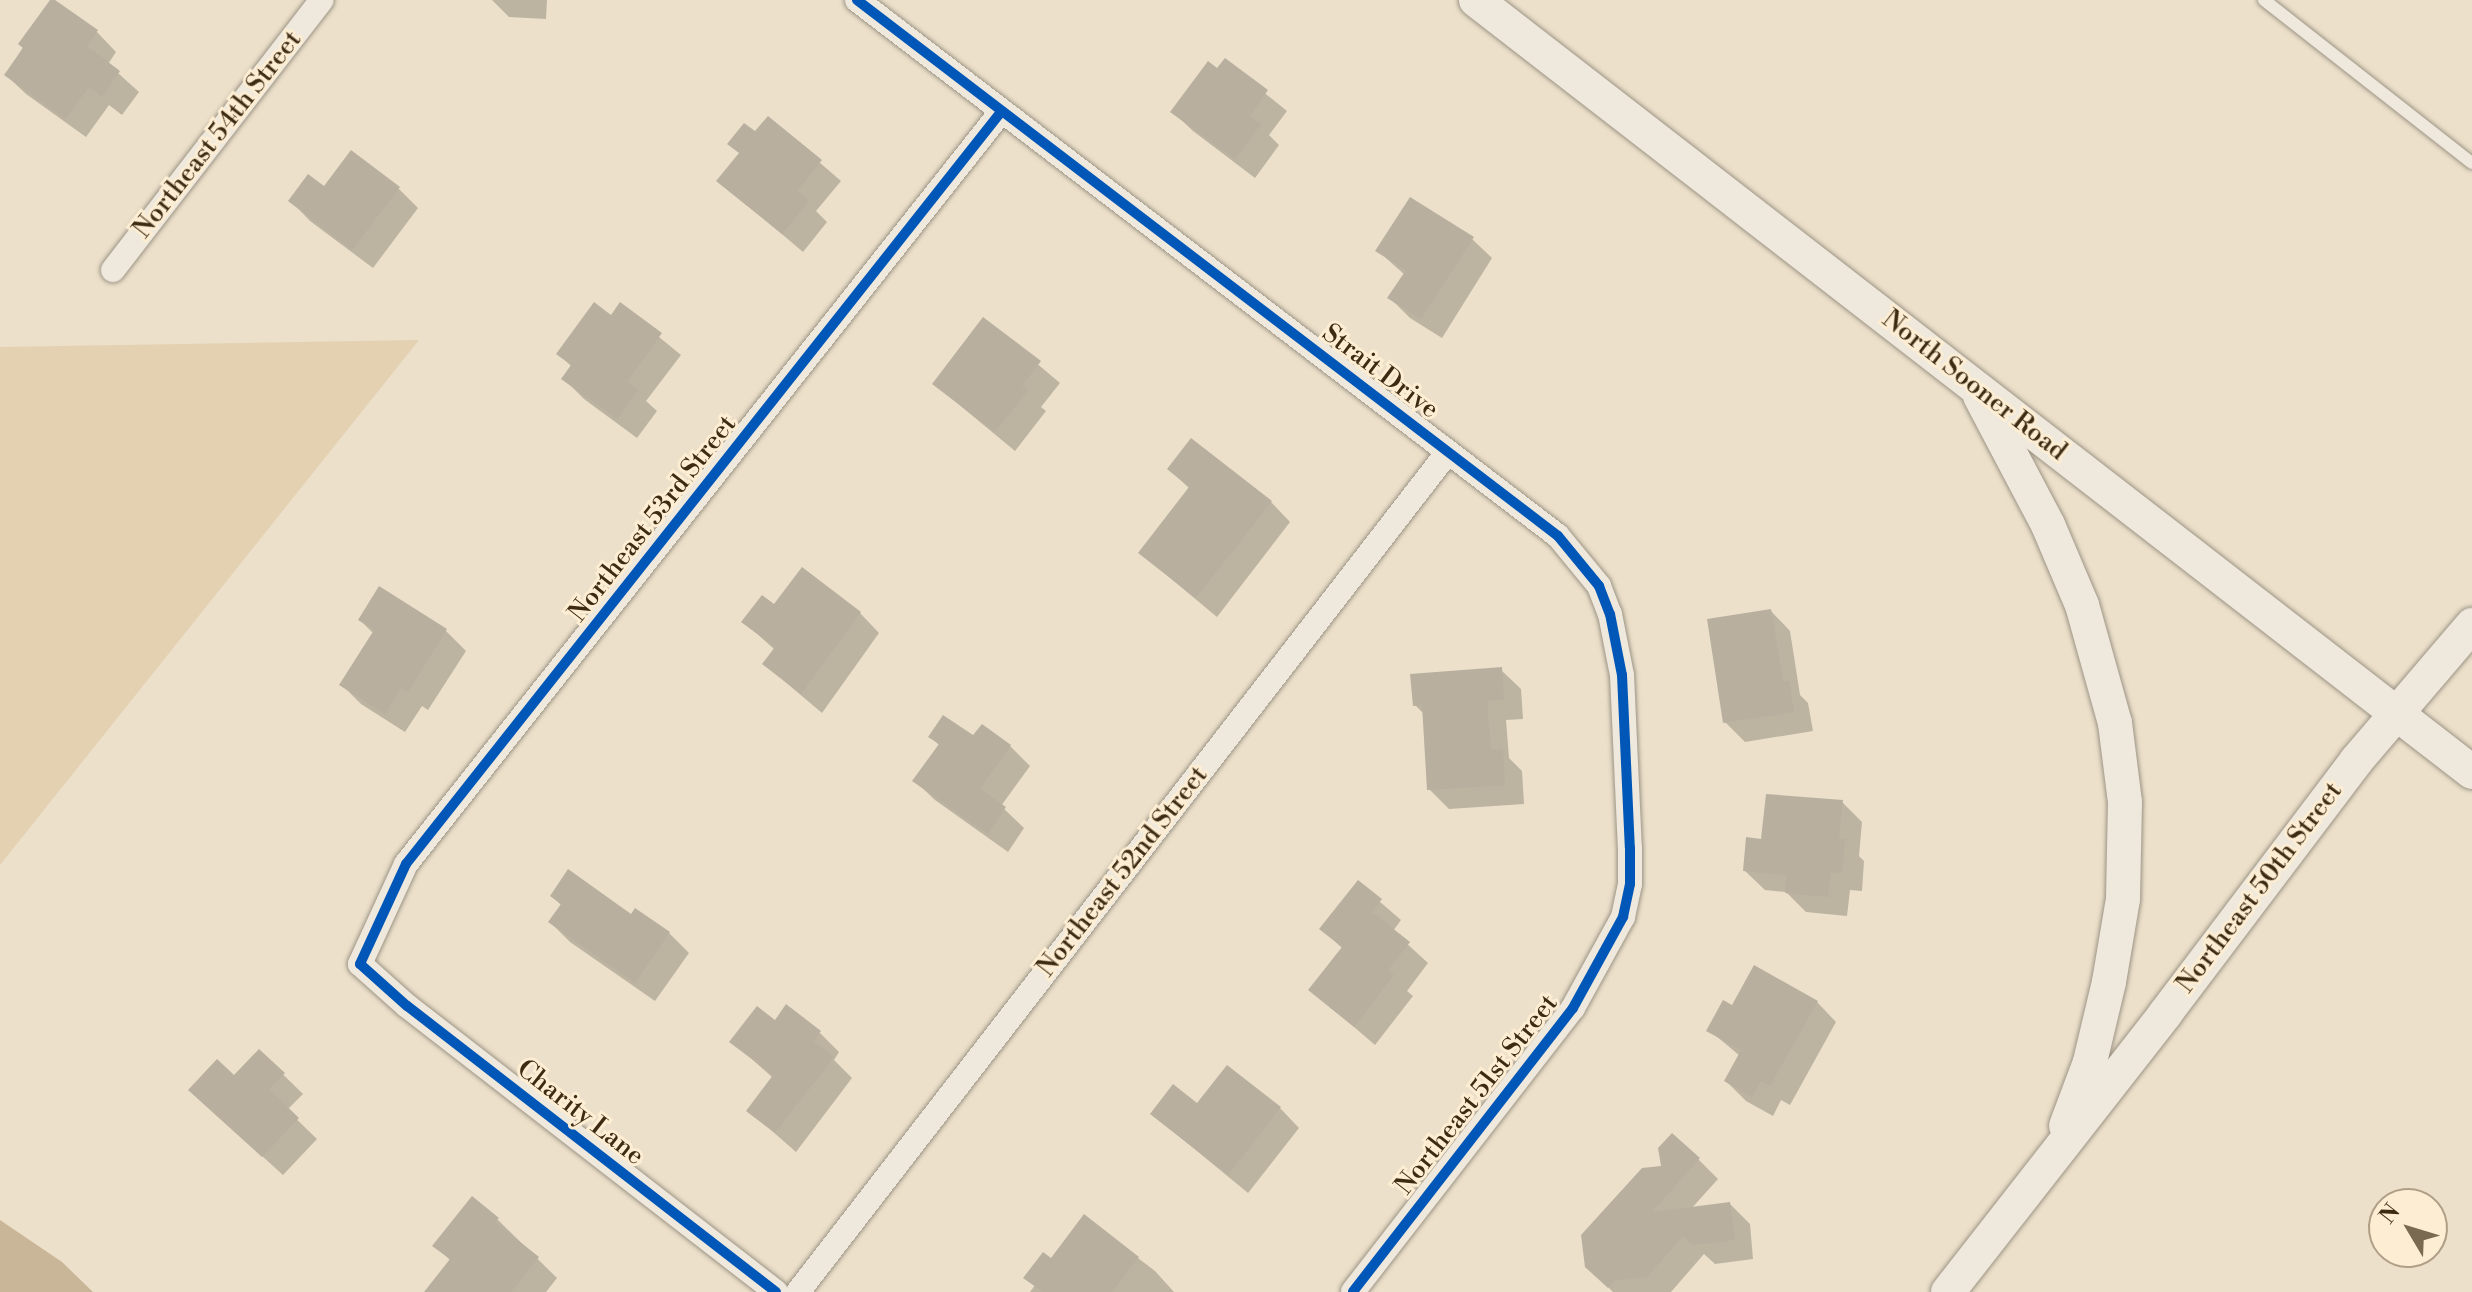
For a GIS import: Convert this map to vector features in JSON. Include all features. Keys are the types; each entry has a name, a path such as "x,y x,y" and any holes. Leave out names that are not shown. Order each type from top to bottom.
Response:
{"street":[{"name":"Northeast 54th Street","path":"113,270 322,0"},
{"name":"Strait Drive","path":"857,0 1558,536 1599,586 1610,614 1622,675 1630,832 1630,884 1623,917"},
{"name":"North Sooner Road","path":"1476,0 2472,772"},
{"name":"Northeast 53rd Street","path":"360,964 406,864 1001,112"},
{"name":"Northeast 50th Street","path":"1973,383 2048,525 2082,605 2115,723 2125,802 2123,899 2109,982 2090,1062 2055,1157"},
{"name":"Northeast 52nd Street","path":"798,1292 1448,452"},
{"name":"Northeast 50th Street","path":"1948,1292 2055,1157 2356,761 2472,625"},
{"name":"Northeast 51st Street","path":"1353,1292 1573,1008 1605,957 1623,917"},
{"name":"Charity Lane","path":"360,964 407,1006 776,1292"}],"lane":[{"path":"2264,0 2472,163"}],"shaded area":[{"path":"419,340 0,865 0,347"},
{"path":"0,1220 62,1262 93,1292 0,1292"}],"building":[{"path":"50,0 55,0 98,30 87,46 120,71 102,97 89,87 65,119 4,75 23,48 18,44"},
{"path":"1225,58 1268,90 1250,116 1261,124 1235,159 1170,112 1208,61 1217,68"},
{"path":"768,116 822,160 797,191 809,201 782,234 716,181 739,153 727,144 744,123 755,131"},
{"path":"351,150 400,187 352,250 288,201 308,174 324,186"},
{"path":"1410,197 1474,237 1421,319 1387,298 1406,270 1375,251"},
{"path":"594,302 611,315 620,302 662,333 627,382 638,390 617,419 561,379 571,365 556,354"},
{"path":"983,317 1041,361 1022,386 1028,390 995,432 932,384"},
{"path":"1191,438 1272,501 1196,598 1138,553 1189,487 1167,469"},
{"path":"802,567 861,612 801,694 762,664 775,647 741,622 762,595 774,604"},
{"path":"379,586 447,629 408,692 401,688 385,714 339,685 374,630 358,620"},
{"path":"1771,609 1783,682 1789,681 1794,712 1723,723 1707,619"},
{"path":"1502,667 1504,700 1487,701 1491,750 1503,749 1505,785 1427,790 1422,705 1413,706 1410,674"},
{"path":"943,715 973,735 982,724 1011,745 980,789 1006,807 988,834 912,781 939,744 928,737"},
{"path":"1766,794 1843,800 1839,839 1845,839 1842,873 1831,872 1828,897 1785,893 1786,875 1743,871 1746,837 1761,839"},
{"path":"568,869 631,914 635,908 670,932 635,983 548,922 561,904 550,896"},
{"path":"1358,880 1382,899 1372,912 1410,942 1388,970 1394,975 1354,1027 1308,990 1342,947 1319,929"},
{"path":"1754,965 1818,1001 1770,1086 1761,1081 1752,1097 1724,1081 1741,1050 1706,1031 1723,1000 1732,1005"},
{"path":"786,1004 821,1031 813,1041 834,1057 775,1133 746,1111 773,1075 729,1042 757,1006 775,1020"},
{"path":"259,1049 285,1073 269,1089 299,1118 262,1157 188,1090 217,1059 234,1075"},
{"path":"1227,1065 1281,1107 1228,1175 1150,1114 1173,1084 1197,1103"},
{"path":"1672,1133 1700,1158 1652,1212 1730,1202 1735,1240 1693,1245 1683,1236 1647,1277 1615,1280 1608,1288 1585,1267 1581,1235 1642,1168 1661,1166 1658,1148"},
{"path":"472,1196 499,1218 495,1222 539,1257 511,1292 424,1292 450,1259 432,1246"},
{"path":"1084,1214 1139,1257 1112,1292 1043,1292 1023,1278 1043,1252 1051,1258"}],"cycle path":[{"path":"857,0 1558,536 1599,586 1610,614 1622,675 1630,848 1630,884 1623,917 1573,1008 1353,1292"},
{"path":"776,1292 407,1006 360,964 406,864 1001,112"}]}
